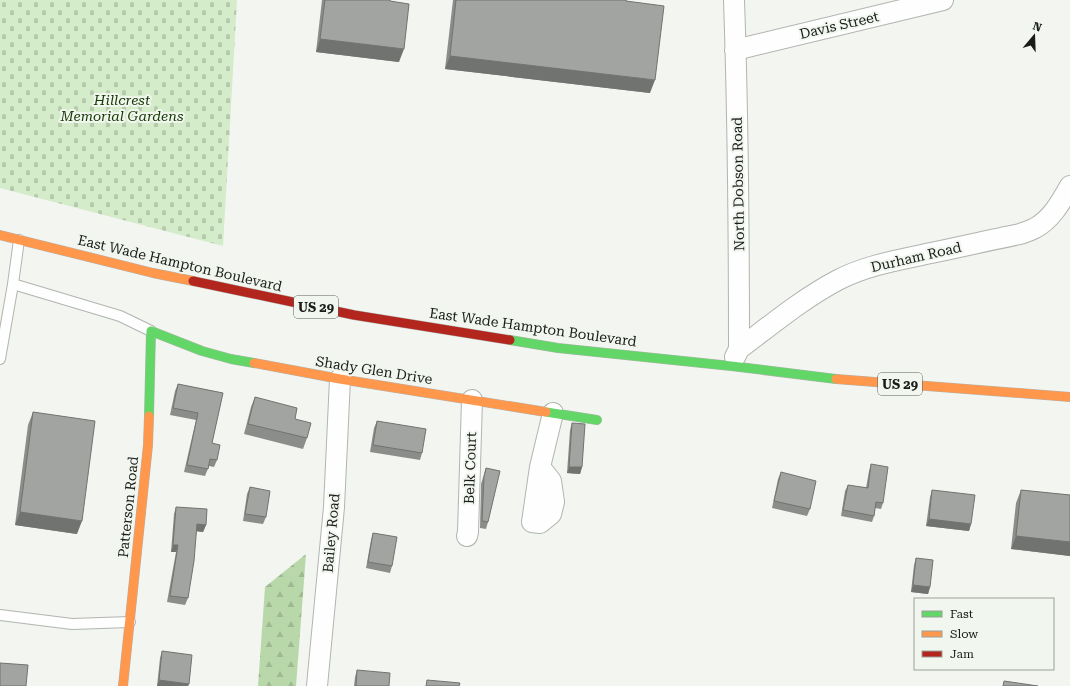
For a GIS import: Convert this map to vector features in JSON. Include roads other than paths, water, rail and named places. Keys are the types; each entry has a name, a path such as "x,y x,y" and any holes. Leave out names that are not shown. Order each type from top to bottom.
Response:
{"main road":[{"name":"East Wade Hampton Boulevard","path":"0,236 153,273 354,315 558,348 735,358 834,379 1070,397"},
{"name":"Shady Glen Drive","path":"151,331 202,351 231,360 597,420"},
{"name":"Patterson Road","path":"123,686 148,445 151,331"}],"street":[{"name":"North Dobson Road","path":"734,0 739,271 735,358"},
{"name":"Davis Street","path":"736,50 943,0"},
{"name":"Durham Road","path":"735,358 795,306 818,291 839,280 861,270 884,263 1020,234 1036,228 1049,218 1061,202 1070,186"},
{"name":"Bailey Road","path":"317,686 334,507 340,379"},
{"name":"Belk Court","path":"467,536 469,524 472,400"},
{"path":"540,468 553,413"}],"lane":[{"path":"0,359 19,240"},
{"path":"13,284 120,316 151,331"},
{"path":"0,615 72,624 130,622"}],"park label":[{"name":"Hillcrest Memorial Gardens","path":"122,108"}]}
